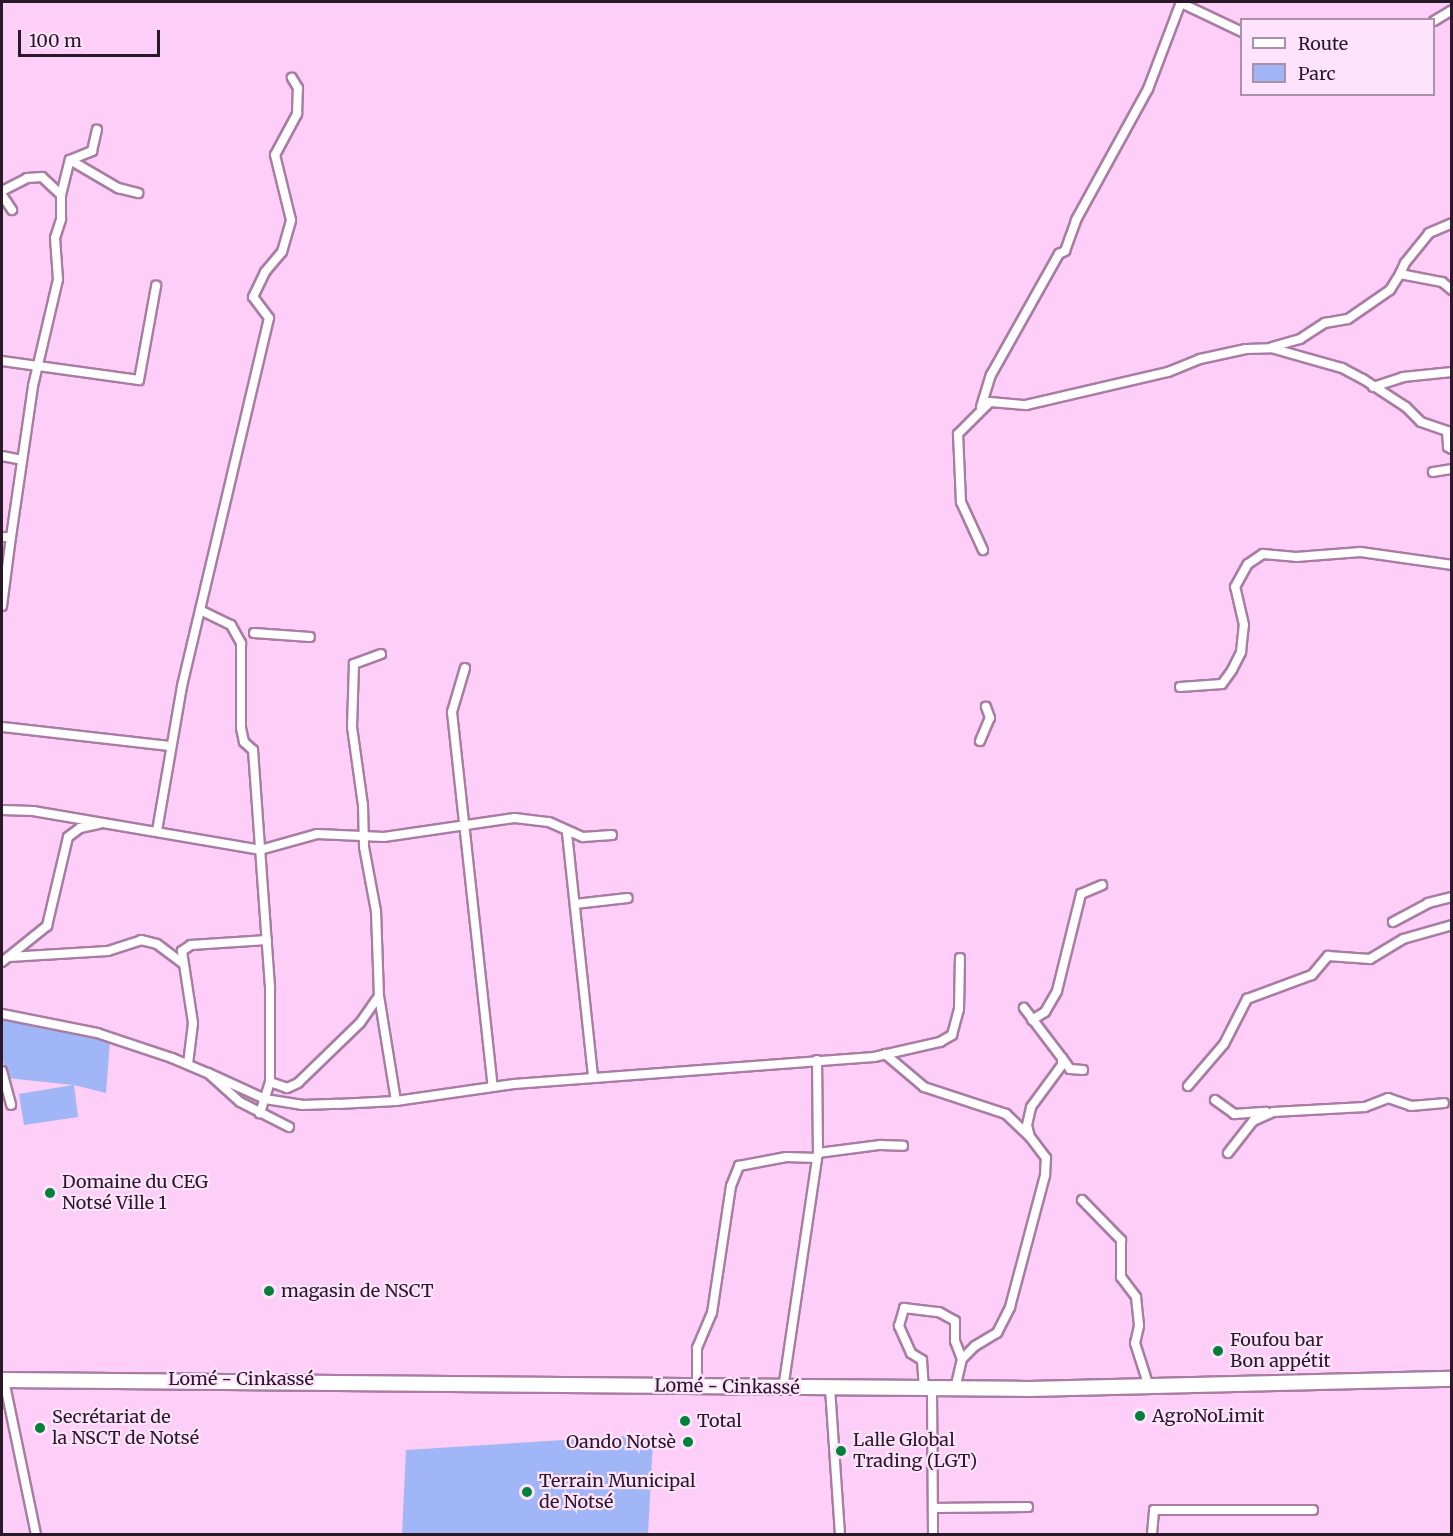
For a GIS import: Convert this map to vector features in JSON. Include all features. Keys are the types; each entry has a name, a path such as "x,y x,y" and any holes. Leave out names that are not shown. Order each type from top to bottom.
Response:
{"highway":[{"name":"Lomé - Cinkassé","path":"3,1380 225,1379 783,1389 955,1389 1149,1387 1452,1378"}],"street":[{"path":"983,550 961,502 958,434 981,407 991,375 1059,254 1065,251 1076,220 1148,89 1181,2 1240,31"},
{"path":"1435,20 1452,10"},
{"path":"157,831 170,746 268,318 254,297 265,272 282,252 291,220 275,155 297,114 298,88 292,78"},
{"path":"70,160 92,151 97,130"},
{"path":"70,160 118,188 138,193"},
{"path":"2,606 33,386 41,367 58,279 55,238 61,219 61,195 70,160"},
{"path":"12,210 2,193 27,178 42,177 61,195"},
{"path":"981,407 999,400 1026,405 1168,372 1200,359 1271,348 1300,339 1325,323 1348,319 1390,290 1405,262 1429,233 1452,223"},
{"path":"1400,274 1442,282 1452,290"},
{"path":"2,361 139,380 156,286"},
{"path":"1271,348 1342,368 1406,407 1421,422 1447,431 1448,447 1452,449"},
{"path":"1373,387 1403,377 1452,372"},
{"path":"2,456 22,460"},
{"path":"1433,472 1452,469"},
{"path":"2,537 11,537"},
{"path":"1180,687 1222,684 1232,670 1241,652 1244,625 1235,586 1248,564 1263,554 1296,557 1361,552 1452,565"},
{"path":"202,611 231,625 242,643 240,728 244,742 253,750 267,940 270,1082 260,1113"},
{"path":"254,633 310,637"},
{"path":"381,654 354,664 352,727 379,945 379,996 396,1101"},
{"path":"465,668 452,712 462,824 493,1087"},
{"path":"980,741 990,718 986,707"},
{"path":"2,727 170,746"},
{"path":"2,810 33,811 260,850 317,834 364,837 462,824 534,819 583,837 612,835"},
{"path":"5,960 47,926 68,837 80,828 99,824"},
{"path":"567,833 593,1078"},
{"path":"1032,1020 1045,1012 1057,991 1081,894 1102,885"},
{"path":"1393,922 1428,903 1452,897"},
{"path":"575,904 628,898"},
{"path":"1188,1086 1224,1044 1247,999 1312,975 1328,956 1370,958 1403,939 1452,925"},
{"path":"5,960 108,951 141,940 157,944 182,963"},
{"path":"188,1064 192,1014 188,977 182,963 182,951 191,945 267,940"},
{"path":"2,1014 97,1033 188,1064 265,1099 302,1105 396,1101 493,1087 885,1054 940,1042 952,1035 959,1009 960,958"},
{"path":"270,1082 287,1088 298,1083 336,1049 369,1012 379,996"},
{"path":"1024,1008 1070,1069"},
{"path":"885,1054 924,1087 1006,1114 1030,1137 1046,1158 1045,1174 1010,1307 997,1333 975,1346 962,1359 955,1389"},
{"path":"1030,1137 1027,1125 1031,1107 1054,1076 1062,1058"},
{"path":"783,1389 818,1156 817,1060"},
{"path":"1054,1076 1070,1069 1083,1070"},
{"path":"2,1071 11,1105"},
{"path":"208,1073 240,1102 289,1127"},
{"path":"1215,1100 1234,1114 1365,1107 1388,1098 1412,1106 1444,1103"},
{"path":"1228,1153 1253,1121 1273,1112"},
{"path":"697,1386 697,1348 712,1313 731,1186 739,1166 786,1157 818,1156 880,1145 903,1146"},
{"path":"1082,1200 1121,1240 1121,1277 1136,1297 1139,1326 1135,1343 1149,1387"},
{"path":"933,1534 928,1389 922,1360 911,1353 899,1326 904,1308 939,1312 955,1321 955,1341 962,1359"},
{"path":"3,1380 36,1534"},
{"path":"830,1389 840,1534"},
{"path":"933,1508 1028,1507"},
{"path":"1152,1534 1154,1510 1313,1510"}],"green space":[{"path":"2,1019 110,1041 106,1093 74,1085 78,1117 24,1125 19,1094 73,1085 7,1078 2,1056"},
{"name":"Terrain Municipal de Notsé","path":"644,1435 653,1441 648,1534 402,1534 406,1450"}],"place":[{"name":"Domaine du CEG Notsé Ville 1","path":"50,1193"},
{"name":"magasin de NSCT","path":"269,1291"},
{"name":"Foufou bar Bon appétit","path":"1218,1351"},
{"name":"AgroNoLimit","path":"1140,1416"},
{"name":"Total","path":"685,1421"},
{"name":"Secrétariat de la NSCT de Notsé","path":"40,1428"},
{"name":"Oando Notsè","path":"688,1442"},
{"name":"Lalle Global Trading (LGT)","path":"841,1451"},
{"name":"Terrain Municipal de Notsé","path":"527,1492"}]}
